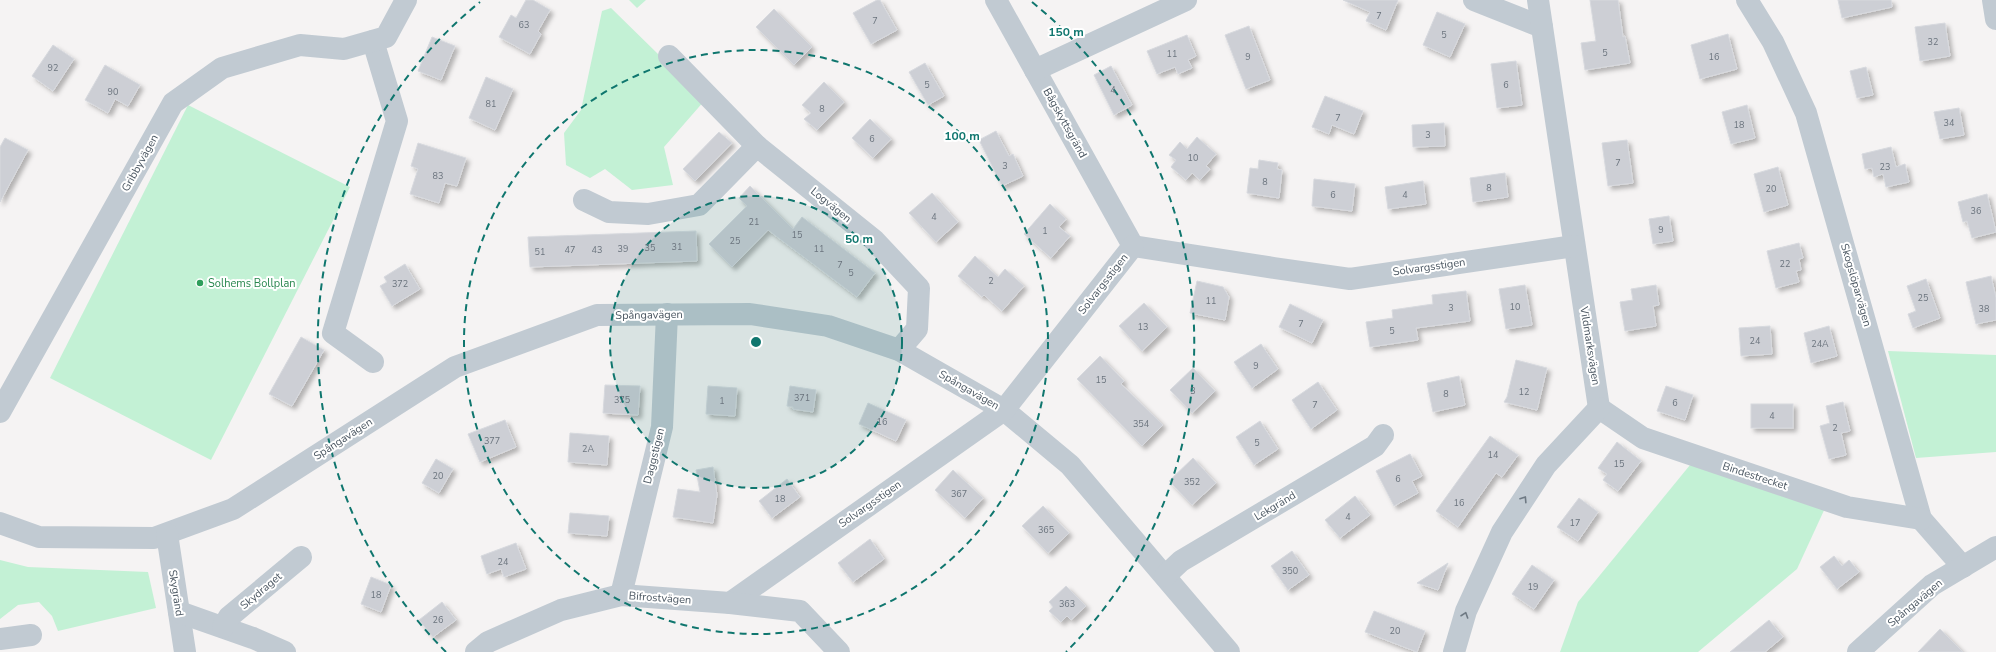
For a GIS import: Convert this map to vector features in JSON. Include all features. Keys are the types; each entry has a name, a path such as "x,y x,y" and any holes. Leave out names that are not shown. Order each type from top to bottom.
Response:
{"street":[{"name":"Gribbyvägen","path":"0,412 173,103 222,68 300,44 344,49 386,37 406,0"},
{"name":"Bågskyttsgränd","path":"996,0 1133,246"},
{"path":"1036,70 1186,0"},
{"path":"1474,0 1542,27"},
{"name":"Vildmarksvägen","path":"1538,0 1599,408"},
{"name":"Skogslöparvägen","path":"1747,0 1773,42 1806,112 1921,519 1963,567"},
{"path":"1993,0 1996,19"},
{"path":"372,41 398,121 333,334 373,362"},
{"name":"Logvägen","path":"668,56 757,146 874,240 919,288 917,329 899,350"},
{"path":"584,200 609,212 648,214 699,205 757,146"},
{"name":"Solvargsstigen","path":"730,603 1004,410 1133,246 1350,279 1574,246"},
{"name":"Daggstigen","path":"621,595 662,427 667,314"},
{"name":"Spångavägen","path":"0,523 39,537 154,538 233,509 455,367 597,315 757,315 828,326 899,350 1004,410 1070,465 1229,652"},
{"path":"1454,652 1466,611 1502,532 1546,465 1599,408"},
{"name":"Bindestrecket","path":"1599,408 1643,438 1848,507 1921,519"},
{"name":"Lekgränd","path":"1165,576 1181,561 1375,446 1383,435"},
{"name":"Skygränd","path":"167,534 185,652"},
{"name":"Spångavägen","path":"1858,652 1932,585 1996,547"},
{"name":"Skydraget","path":"223,627 229,617 302,557"},
{"name":"Bifrostvägen","path":"476,652 488,642 562,610 621,595 730,603 800,611 839,652"},
{"path":"179,612 223,627 285,652"},
{"path":"0,639 31,635"}],"green space":[{"path":"629,0 646,0 637,8"},
{"path":"611,8 705,100 664,147 673,185 632,190 605,169 590,178 566,165 564,133 581,110 602,11"},
{"name":"Solhems Bollplan","path":"188,105 350,187 211,460 50,378"},
{"path":"1888,351 1996,355 1996,452 1916,458"},
{"path":"1690,465 1826,506 1797,569 1698,652 1560,652 1578,602"},
{"path":"0,560 28,567 148,572 156,608 58,631 52,616 39,602 18,605 0,619"}],"building":[{"path":"526,0 533,0 550,10 538,31 541,34 530,54 499,37 511,15 516,18"},
{"path":"877,0 880,0 897,30 871,44 853,13"},
{"path":"1343,0 1398,0 1386,30 1366,21 1370,12"},
{"path":"1590,0 1618,0 1623,37 1625,36 1630,63 1585,70 1581,43 1596,41"},
{"path":"1838,0 1891,0 1892,7 1842,18"},
{"path":"774,9 812,47 794,65 756,27"},
{"path":"1437,12 1465,24 1450,57 1423,45"},
{"path":"1945,23 1950,56 1920,61 1915,27"},
{"path":"1249,26 1270,80 1246,89 1225,35"},
{"path":"1728,34 1737,69 1700,79 1691,45"},
{"path":"1187,35 1196,56 1188,60 1192,68 1178,74 1175,67 1157,74 1147,51"},
{"path":"432,37 455,46 441,80 418,71"},
{"path":"53,45 74,59 53,91 32,76"},
{"path":"1516,61 1522,105 1497,108 1491,64"},
{"path":"925,63 944,96 928,105 909,72"},
{"path":"105,65 140,85 128,106 115,99 108,113 85,100"},
{"path":"1111,66 1132,105 1114,115 1094,75"},
{"path":"1866,67 1873,95 1857,98 1850,71"},
{"path":"486,77 513,89 495,130 469,118"},
{"path":"824,82 844,102 817,130 804,119 811,113 802,105"},
{"path":"1325,96 1363,111 1354,134 1332,125 1329,134 1312,127"},
{"path":"1747,105 1755,138 1731,144 1722,112"},
{"path":"1959,108 1964,135 1940,139 1934,112"},
{"path":"870,119 891,139 873,158 852,138"},
{"path":"1444,123 1445,146 1413,147 1412,125"},
{"path":"996,131 1009,156 1013,154 1023,176 1002,186 979,140"},
{"path":"719,132 732,143 695,181 683,169"},
{"path":"1197,137 1216,154 1206,166 1210,169 1200,180 1192,173 1186,180 1171,167 1176,160 1169,155 1180,142 1187,149"},
{"path":"5,138 28,150 0,202 0,147"},
{"path":"1627,140 1633,183 1608,186 1602,143"},
{"path":"418,143 466,158 457,186 445,183 439,203 410,194 418,169 411,166"},
{"path":"1891,147 1896,167 1905,164 1909,182 1886,187 1883,174 1874,177 1872,168 1865,169 1862,154"},
{"path":"1259,160 1278,163 1277,169 1282,170 1279,198 1247,193 1250,168 1258,169"},
{"path":"1778,167 1788,205 1764,212 1754,174"},
{"path":"1505,173 1508,197 1473,202 1470,178"},
{"path":"1314,179 1355,184 1352,211 1312,206"},
{"path":"1423,181 1426,204 1388,209 1385,187"},
{"path":"750,186 793,229 802,217 875,273 857,297 768,230 732,267 709,244 747,206 739,198"},
{"path":"932,193 958,222 936,242 909,213"},
{"path":"1987,194 1996,232 1972,238 1967,221 1963,222 1958,202"},
{"path":"1050,204 1066,219 1059,227 1070,236 1051,258 1024,234"},
{"path":"1669,216 1673,241 1653,244 1649,219"},
{"path":"696,231 697,261 530,267 528,237"},
{"path":"1799,243 1803,258 1799,259 1801,270 1796,271 1799,282 1776,288 1767,251"},
{"path":"975,256 998,277 1005,269 1024,286 1002,311 984,295 982,297 958,276"},
{"path":"405,264 420,289 392,306 380,286 387,282 384,277"},
{"path":"1991,276 1996,298 1996,320 1976,324 1966,282"},
{"path":"1926,279 1940,318 1913,328 1908,314 1916,311 1907,286"},
{"path":"1197,281 1223,287 1229,297 1225,320 1190,313"},
{"path":"1525,285 1532,325 1506,329 1499,289"},
{"path":"1656,285 1659,305 1653,306 1656,326 1625,331 1620,302 1633,300 1631,289"},
{"path":"1466,291 1470,321 1416,328 1418,340 1370,347 1366,322 1393,318 1392,310 1433,304 1432,295"},
{"path":"1144,303 1167,327 1142,351 1119,326"},
{"path":"1290,304 1323,320 1312,343 1279,327"},
{"path":"1770,326 1772,354 1741,356 1739,328"},
{"path":"1829,326 1837,356 1811,363 1804,333"},
{"path":"301,337 324,350 292,406 269,394"},
{"path":"1261,344 1278,369 1252,388 1234,362"},
{"path":"1100,356 1124,381 1121,384 1163,425 1142,446 1077,379"},
{"path":"1516,360 1547,368 1537,410 1504,402 1507,397"},
{"path":"1193,368 1215,391 1192,413 1170,390"},
{"path":"1459,376 1465,405 1433,412 1427,383"},
{"path":"1318,382 1337,410 1311,429 1292,400"},
{"path":"605,385 640,386 638,415 603,413"},
{"path":"708,386 737,388 735,416 706,414"},
{"path":"790,386 816,390 813,412 793,409 793,407 787,406"},
{"path":"1666,386 1693,395 1685,420 1657,411"},
{"path":"1843,402 1850,431 1841,433 1846,455 1829,459 1820,426 1830,423 1826,406"},
{"path":"868,403 906,420 896,441 859,424"},
{"path":"1751,404 1793,404 1793,428 1751,428"},
{"path":"505,420 516,447 480,462 468,434"},
{"path":"1260,421 1278,449 1254,465 1236,437"},
{"path":"570,433 609,436 607,465 568,462"},
{"path":"1490,436 1518,455 1502,477 1496,473 1458,527 1436,511"},
{"path":"1617,442 1641,461 1618,491 1603,480 1607,474 1598,468"},
{"path":"1410,454 1422,476 1412,481 1418,493 1394,506 1376,471"},
{"path":"1193,458 1216,483 1192,505 1169,481"},
{"path":"436,459 453,469 439,493 422,483"},
{"path":"713,467 717,495 713,523 673,517 678,489 700,492 696,470"},
{"path":"953,470 983,498 965,518 935,490"},
{"path":"787,479 800,497 772,518 759,501"},
{"path":"1355,496 1370,515 1340,538 1325,520"},
{"path":"1579,498 1598,512 1578,541 1557,527"},
{"path":"1043,506 1069,533 1048,553 1022,526"},
{"path":"570,513 609,516 607,536 568,533"},
{"path":"870,539 884,559 853,582 838,563"},
{"path":"516,543 526,569 504,577 501,569 487,574 481,556"},
{"path":"1292,551 1309,575 1288,590 1271,566"},
{"path":"1834,556 1842,566 1849,560 1859,572 1837,589 1820,567"},
{"path":"1448,563 1438,590 1417,583"},
{"path":"1532,565 1554,580 1534,609 1512,594"},
{"path":"371,577 391,585 381,612 361,604"},
{"path":"1066,586 1086,606 1071,620 1067,616 1061,622 1049,611 1053,607 1049,602"},
{"path":"442,602 456,620 433,637 419,620"},
{"path":"1374,611 1425,631 1417,652 1365,632"},
{"path":"1769,620 1783,637 1765,652 1730,652"},
{"path":"1940,629 1963,652 1918,652"}],"place":[{"name":"Solhems Bollplan","path":"200,283"}]}
